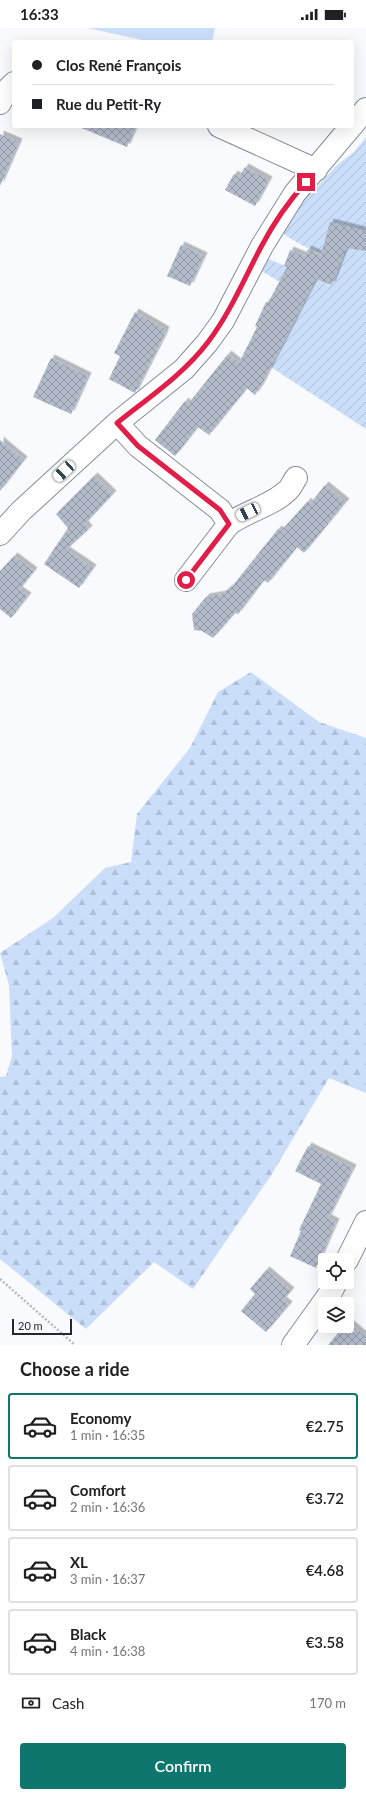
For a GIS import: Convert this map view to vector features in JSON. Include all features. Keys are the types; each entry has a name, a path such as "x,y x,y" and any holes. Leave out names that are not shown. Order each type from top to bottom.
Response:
{"street":[{"path":"0,103 6,91 12,85"},
{"path":"354,124 366,109"},
{"path":"223,128 316,170"},
{"path":"0,534 21,510 117,423 184,369 208,343 223,321 262,246 295,193 350,128"},
{"path":"117,423 138,446 220,510 229,524"},
{"path":"186,580 229,524 238,517 274,500 288,490 296,478"},
{"path":"350,1253 366,1222"},
{"path":"293,1345 332,1289"}],"path":[{"path":"0,1279 75,1345"}],"green space":[{"path":"88,28 215,28 212,40 142,40"},
{"path":"366,137 366,429 260,360 274,361 306,298 260,270 266,258 332,285 342,258 310,249 280,232 303,196 318,186 337,165 354,152"},
{"path":"251,672 319,722 366,738 366,1093 329,1078 270,1177 193,1289 154,1262 86,1329 0,1259 0,1077 6,1076 12,1056 9,985 0,953 53,918 105,868 131,862 137,814 190,748 218,692"}],"building":[{"path":"82,128 135,128 127,147"},
{"path":"0,134 19,142 0,186"},
{"path":"245,167 269,180 255,206 225,190 234,174 239,177"},
{"path":"330,222 366,231 366,251 346,248 332,285 316,279 255,395 247,388 209,435 198,427 175,456 155,440 185,401 188,404 228,354 239,363 257,327 255,326 266,302 268,303 287,267 284,266 290,250 305,256 308,249 321,255"},
{"path":"181,245 204,256 190,286 167,276"},
{"path":"135,312 166,330 135,393 109,379 120,356 114,353"},
{"path":"51,358 88,376 71,414 33,397"},
{"path":"0,440 24,460 0,491"},
{"path":"94,476 113,494 85,524 89,529 66,550 93,568 79,588 44,564 68,528 56,514"},
{"path":"325,485 346,502 304,553 297,547 268,583 264,580 238,614 235,613 213,638 202,631 194,630 192,614 206,597 223,594 229,588 230,589 278,529 281,531 308,501 310,504"},
{"path":"14,556 34,571 19,590 28,596 11,618 0,609 0,571"},
{"path":"308,1146 353,1168 328,1218 336,1222 323,1253 318,1253 318,1263 316,1268 290,1256 301,1231 299,1230 321,1184 295,1171"},
{"path":"266,1270 291,1291 283,1300 289,1305 266,1332 241,1311 255,1294 250,1289"},
{"path":"354,1327 366,1337 366,1345 328,1345 338,1333 354,1333"}],"route":[{"path":"186,580 229,524 220,510 138,446 117,423 184,369 208,343 223,321 262,246 295,193 306,182"}]}
